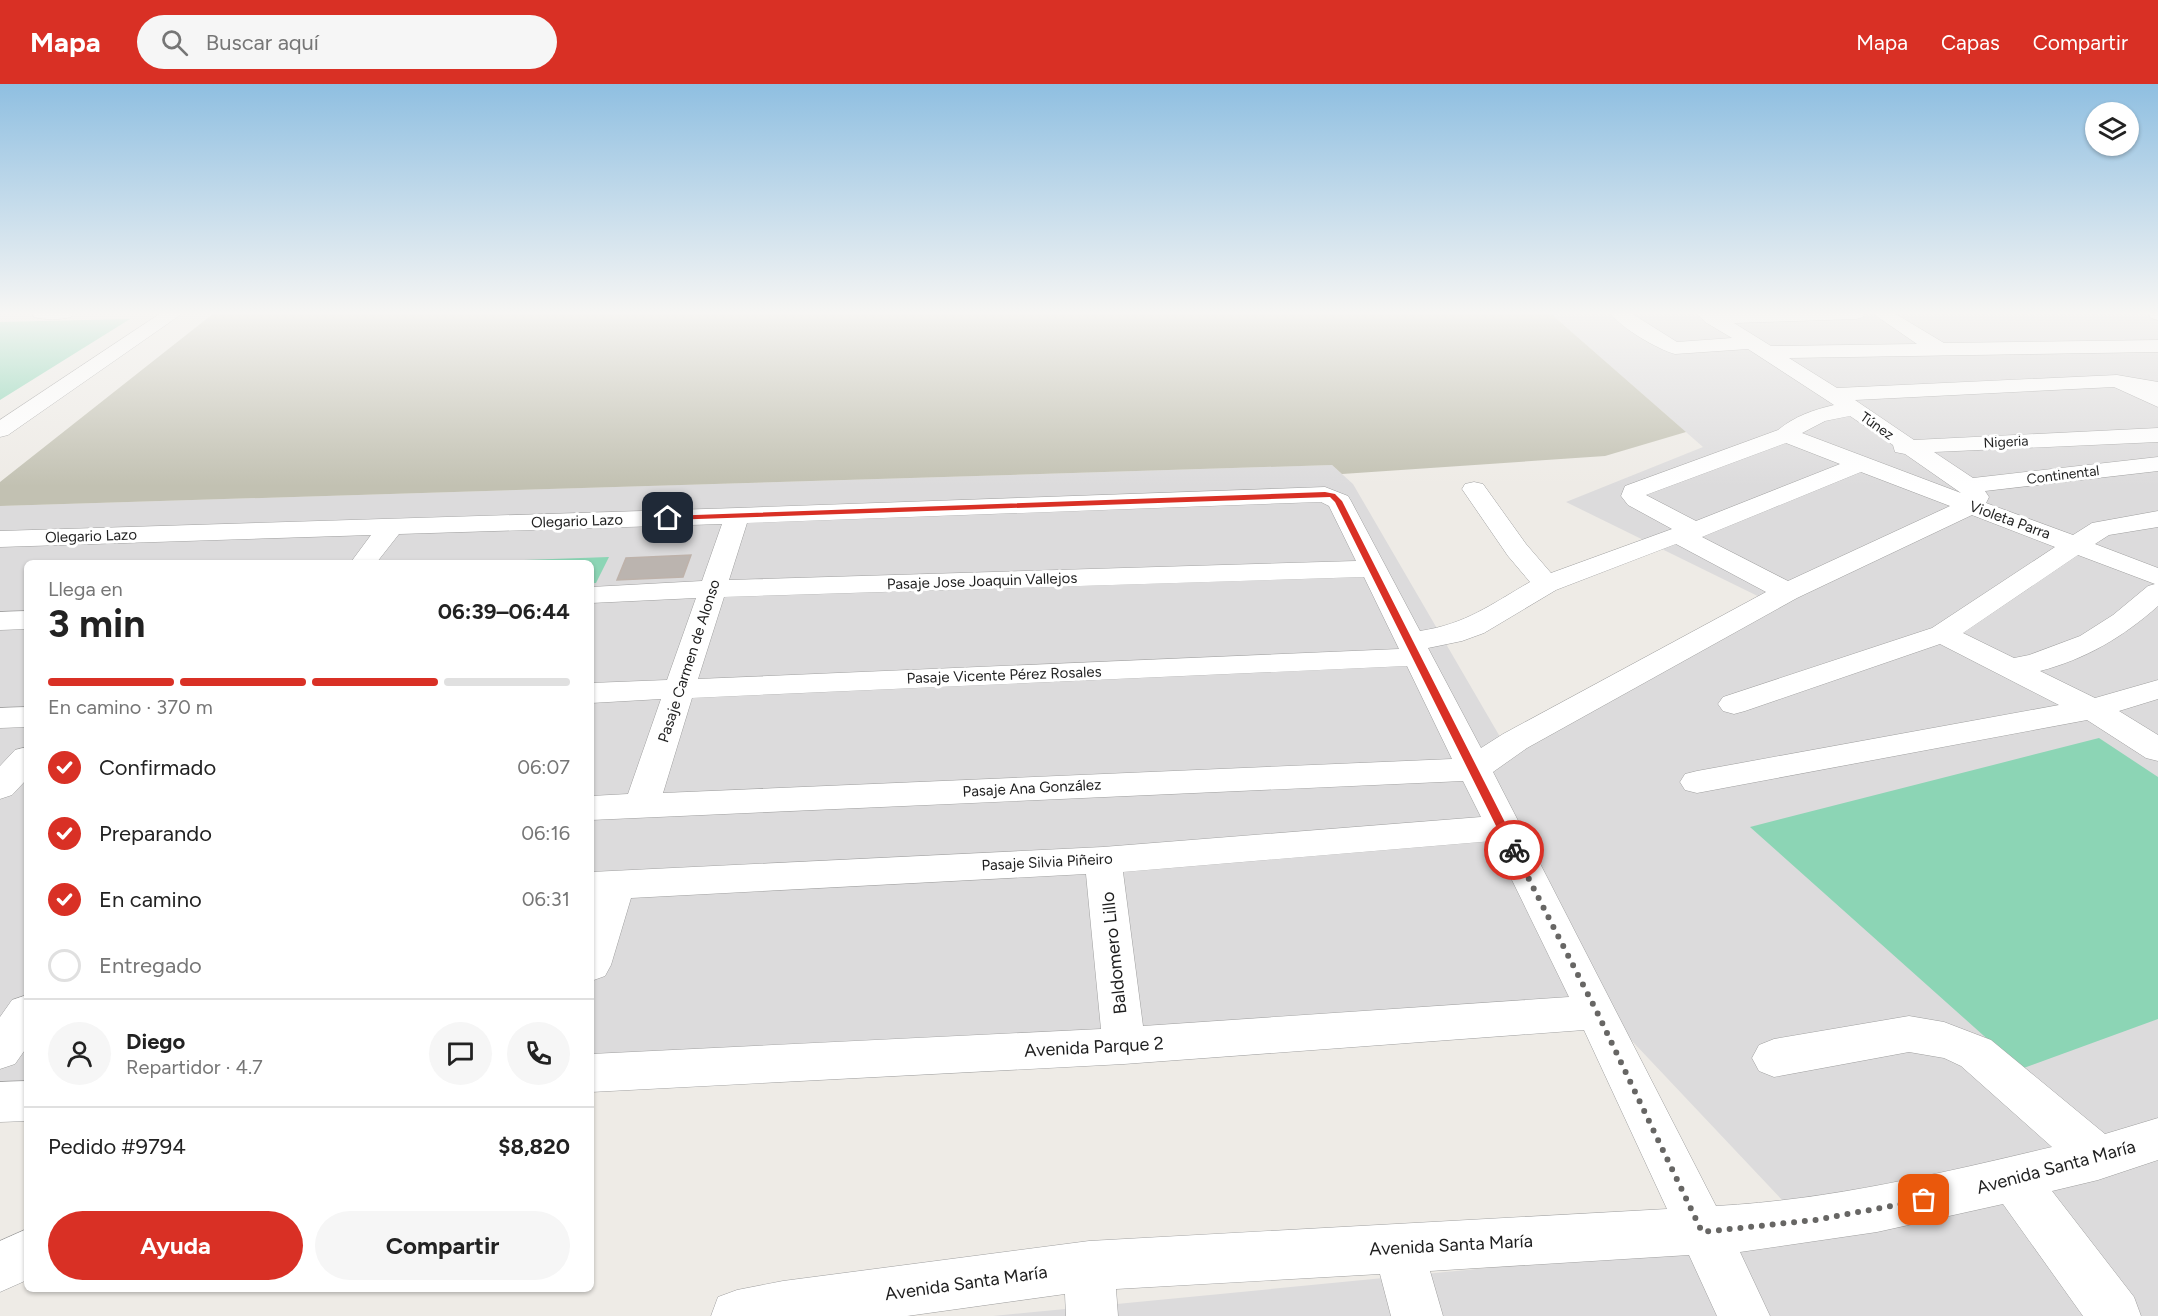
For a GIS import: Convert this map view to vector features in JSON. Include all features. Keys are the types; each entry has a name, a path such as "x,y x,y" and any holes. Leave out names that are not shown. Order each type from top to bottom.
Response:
{"street":[{"path":"0,430 88,370"},
{"name":"Túnez","path":"1795,370 1907,447 1970,496"},
{"path":"2112,381 2158,401"},
{"path":"1833,395 2112,381 2158,388"},
{"path":"1787,592 1686,533 1637,501 1633,496 1634,491 1786,435 1805,420 1826,412 1854,409"},
{"name":"Violeta Parra","path":"1786,435 1863,463 1970,496 2076,545 2158,577"},
{"name":"Nigeria","path":"1863,463 1863,456 1870,450 2158,435"},
{"name":"Pasaje Vicente Pérez Rosales","path":"594,693 1413,649 1474,627 1546,584 1686,533 1863,463"},
{"path":"2147,466 2158,478"},
{"name":"Continental","path":"1970,496 2147,466"},
{"path":"1474,489 1517,550 1546,584"},
{"name":"Olegario Lazo","path":"0,538 736,516 1325,494 1339,501 1373,569"},
{"path":"1473,769 1515,741 1787,592 1970,496"},
{"name":"Pasaje Carmen de Alonso","path":"641,806 736,516"},
{"path":"1734,704 1942,634 2101,528 2158,519"},
{"path":"366,560 392,527"},
{"path":"1373,569 1597,1012 1744,1316"},
{"name":"Pasaje Jose Joaquin Vallejos","path":"594,595 712,589 1373,569"},
{"path":"2011,668 2049,661 2076,650 2122,623 2158,592"},
{"path":"0,621 24,620"},
{"path":"1942,634 2092,710 2158,750"},
{"path":"1697,782 2092,710 2158,689"},
{"path":"0,718 24,717"},
{"path":"0,787 24,761"},
{"name":"Pasaje Ana González","path":"594,808 1473,769"},
{"name":"Pasaje Silvia Piñeiro","path":"603,886 1103,860 1502,828"},
{"name":"Baldomero Lillo","path":"1103,860 1124,1046"},
{"path":"594,945 603,886"},
{"name":"Avenida Parque 2","path":"594,1073 1124,1046 1597,1012"},
{"path":"0,1051 24,1016"},
{"path":"1774,1058 1909,1034 1930,1035 1956,1042 1976,1053 2098,1158"},
{"path":"0,1102 24,1101"},
{"name":"Avenida Santa María","path":"767,1313 1089,1266 1750,1228 1876,1209 2014,1179 2098,1158 2158,1139"},
{"path":"2014,1179 2115,1316"},
{"path":"1399,1248 1417,1316"},
{"path":"0,1267 24,1255"},
{"path":"1089,1266 1092,1316"}],"shaded area":[{"path":"141,370 1616,370 1686,432 1605,456 1342,474 1332,465 0,506 0,482"},
{"path":"1616,370 2158,370 2158,1316 993,1316 1816,1236 1616,1024 594,1085 594,560 24,560 24,1118 0,1120 0,506 1332,465 1353,484 1503,742 1778,606 1566,502 1703,447"}],"green space":[{"path":"0,370 47,370 0,400"},
{"path":"609,557 596,583 594,583 594,560 524,560"},
{"path":"2099,738 2158,777 2158,1019 2021,1069 1750,827"}],"building":[{"path":"691,555 683,577 617,580 626,558"}],"way so far":[{"path":"1514,850 1597,1012 1702,1232 1815,1220 1924,1200"}],"route":[{"path":"668,518 1325,494 1333,496 1339,501 1514,850"}]}
